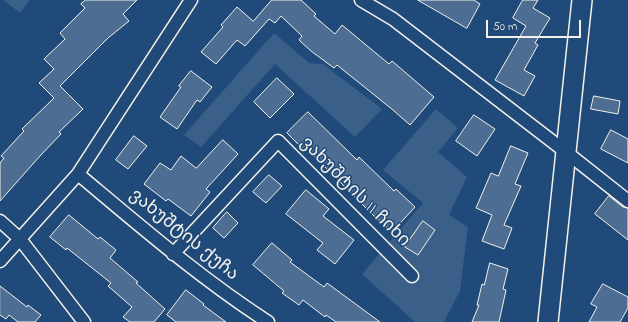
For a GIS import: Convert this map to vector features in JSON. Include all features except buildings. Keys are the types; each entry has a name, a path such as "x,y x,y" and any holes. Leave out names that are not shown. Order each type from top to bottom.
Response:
{"main road":[{"path":"548,322 582,0"}],"street":[{"path":"0,261 78,174 191,0"},
{"path":"362,0 393,19 628,201"},
{"name":"ვახუშტის II ჩიხი","path":"173,254 278,141 412,276"},
{"name":"ვახუშტის ქუჩა","path":"78,174 173,254 268,322"},
{"path":"0,221 20,239 84,322"}],"shaded area":[{"path":"3,0 30,0 20,13"},
{"path":"274,33 309,63 323,64 382,109 355,137 275,64 201,147 184,135"},
{"path":"436,109 458,128 438,152 467,177 449,215 468,227 460,291 444,322 415,322 362,274 423,203 383,170"}]}
